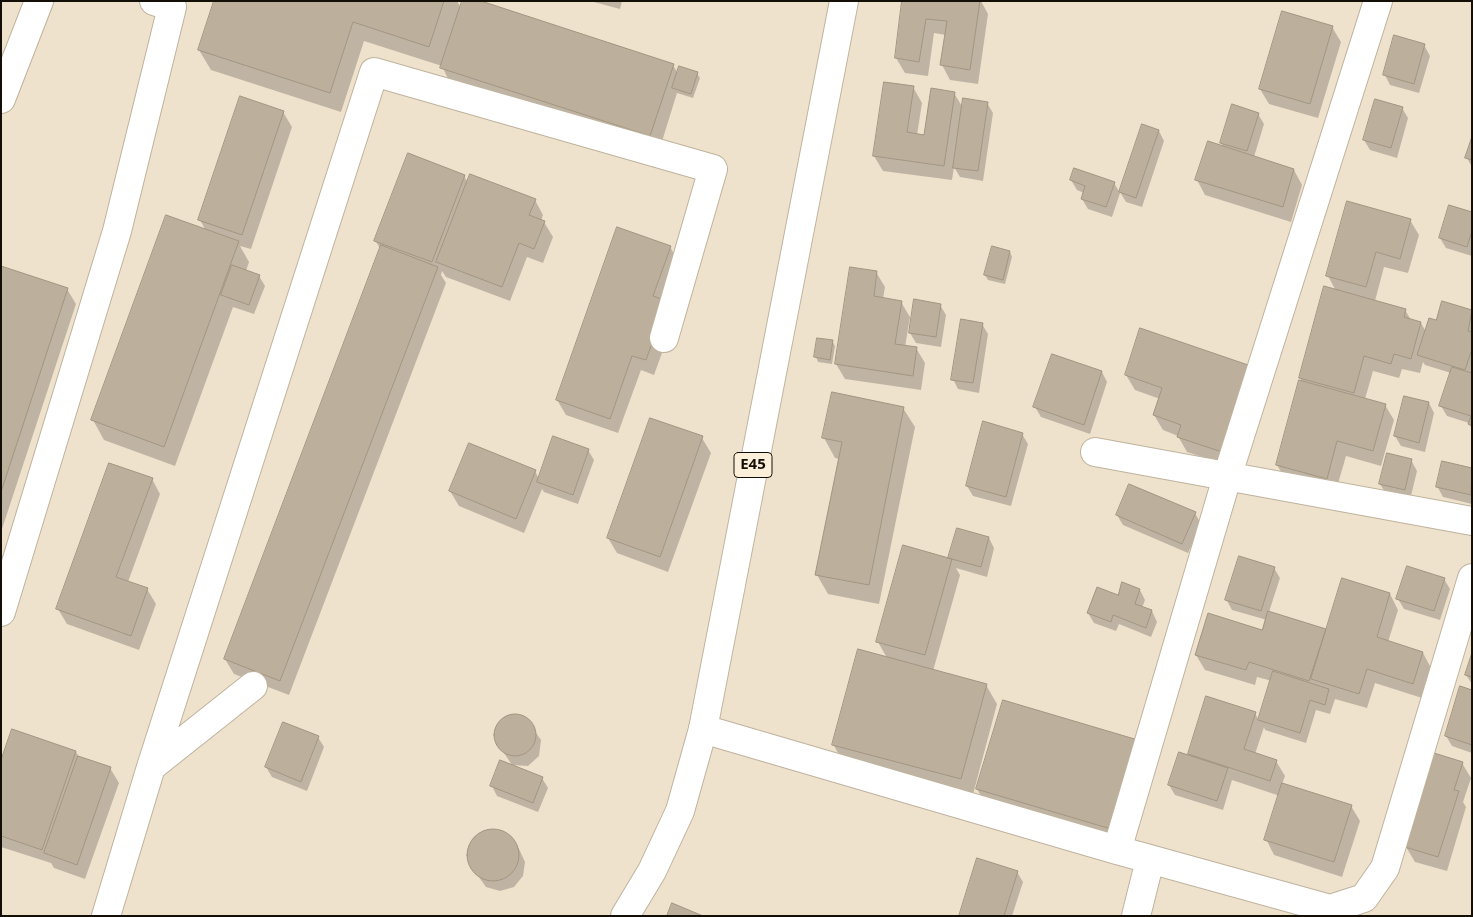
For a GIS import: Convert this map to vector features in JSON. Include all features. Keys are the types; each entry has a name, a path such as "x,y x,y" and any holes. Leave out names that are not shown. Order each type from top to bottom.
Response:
{"main road":[{"path":"1,99 39,1"},
{"name":"E45","path":"625,916 652,872 680,811 703,729 844,1"},
{"path":"1117,850 1228,474 1378,1"},
{"path":"1,612 117,231 166,3"},
{"path":"106,916 151,767 374,72 713,169 664,338"},
{"path":"1095,452 1228,474 1472,521"},
{"path":"703,729 1150,860 1330,909 1364,898 1385,868 1472,578"},
{"path":"151,767 253,686"},
{"path":"1136,916 1150,860"}],"building":[{"path":"214,1 444,1 429,47 353,22 330,93 198,50"},
{"path":"462,1 481,1 674,64 650,136 440,68"},
{"path":"902,1 980,1 970,70 940,65 947,21 926,19 919,62 895,58"},
{"path":"1282,11 1333,26 1310,104 1259,89"},
{"path":"1394,35 1425,44 1414,84 1383,75"},
{"path":"679,66 698,72 691,94 672,88"},
{"path":"884,82 914,86 907,132 924,135 931,88 955,92 944,166 873,156"},
{"path":"240,96 284,111 242,235 198,220"},
{"path":"963,98 988,102 978,171 953,168"},
{"path":"1375,99 1403,107 1391,148 1363,140"},
{"path":"1232,104 1259,113 1247,151 1220,143"},
{"path":"1142,124 1159,130 1136,198 1119,192"},
{"path":"1472,137 1472,160 1465,158"},
{"path":"1208,141 1294,169 1283,207 1195,180"},
{"path":"408,153 465,175 432,262 374,241"},
{"path":"1074,168 1115,182 1106,207 1081,199 1085,186 1070,180"},
{"path":"470,174 536,199 529,215 545,221 534,249 519,243 502,287 436,262"},
{"path":"1347,201 1411,219 1400,259 1376,252 1366,287 1326,276"},
{"path":"1449,205 1472,212 1472,231 1467,247 1439,238"},
{"path":"166,215 239,241 164,447 91,420"},
{"path":"617,227 671,246 653,296 667,301 646,360 632,356 610,419 556,400"},
{"path":"381,245 438,267 280,681 224,659"},
{"path":"992,246 1010,251 1003,280 984,275"},
{"path":"232,265 260,275 249,305 221,295"},
{"path":"1,266 68,288 1,492"},
{"path":"850,267 877,271 874,296 902,301 895,344 917,347 913,376 835,364"},
{"path":"1324,286 1406,309 1404,317 1421,322 1411,359 1394,354 1391,364 1364,356 1354,393 1299,378"},
{"path":"914,299 941,304 936,337 909,333"},
{"path":"1442,301 1472,310 1468,331 1472,332 1472,349 1465,370 1417,355 1429,318 1436,320"},
{"path":"961,319 983,323 973,383 951,380"},
{"path":"1140,328 1251,366 1222,452 1177,437 1181,425 1153,415 1162,388 1125,375"},
{"path":"817,338 833,340 830,360 814,357"},
{"path":"1052,354 1102,371 1084,425 1033,407"},
{"path":"1452,367 1472,373 1472,426 1468,424 1471,416 1439,406"},
{"path":"1299,380 1386,404 1373,451 1337,441 1327,479 1276,465"},
{"path":"832,392 904,407 869,585 815,575 842,442 822,438"},
{"path":"1404,396 1429,402 1419,443 1394,436"},
{"path":"650,418 703,436 660,557 607,538"},
{"path":"983,421 1023,433 1006,497 966,486"},
{"path":"553,436 589,449 573,495 537,482"},
{"path":"469,443 536,470 516,519 449,491"},
{"path":"1387,453 1412,459 1405,490 1379,484"},
{"path":"1442,461 1472,468 1471,495 1436,487"},
{"path":"109,463 153,478 116,577 148,588 131,636 56,609"},
{"path":"1129,484 1196,512 1182,544 1116,515"},
{"path":"957,528 989,537 981,567 948,558"},
{"path":"903,545 952,559 925,655 876,642"},
{"path":"1239,556 1275,567 1261,611 1225,600"},
{"path":"1407,566 1445,578 1434,611 1396,599"},
{"path":"1342,578 1390,593 1377,637 1423,652 1413,684 1367,669 1359,694 1311,679"},
{"path":"1122,582 1140,589 1135,604 1152,610 1146,628 1113,615 1111,622 1087,613 1097,587 1118,595"},
{"path":"1268,611 1326,629 1309,681 1249,662 1246,670 1195,655 1208,613 1262,630"},
{"path":"858,649 987,684 961,779 832,745"},
{"path":"1472,653 1472,677 1465,675"},
{"path":"1273,671 1329,689 1325,705 1310,700 1300,733 1258,720"},
{"path":"1460,686 1472,690 1472,745 1445,736"},
{"path":"1206,696 1256,712 1244,749 1277,760 1270,781 1188,754"},
{"path":"1003,700 1138,740 1111,829 976,789"},
{"path":"515,714 530,720 536,735 530,750 515,756 500,750 494,735 500,720"},
{"path":"283,722 319,736 301,782 265,767"},
{"path":"12,729 76,751 42,850 1,836 1,760"},
{"path":"1179,752 1228,768 1217,801 1168,785"},
{"path":"1434,753 1463,762 1454,790 1459,791 1438,857 1405,847"},
{"path":"78,756 111,767 77,865 44,853"},
{"path":"500,760 543,777 533,803 490,786"},
{"path":"1282,783 1352,805 1334,862 1264,840"},
{"path":"493,829 507,833 515,841 519,855 515,869 507,877 493,881 479,877 471,869 467,855 471,841 479,833"},
{"path":"977,858 1018,871 1004,916 959,916"},
{"path":"672,903 703,916 667,916"}]}
